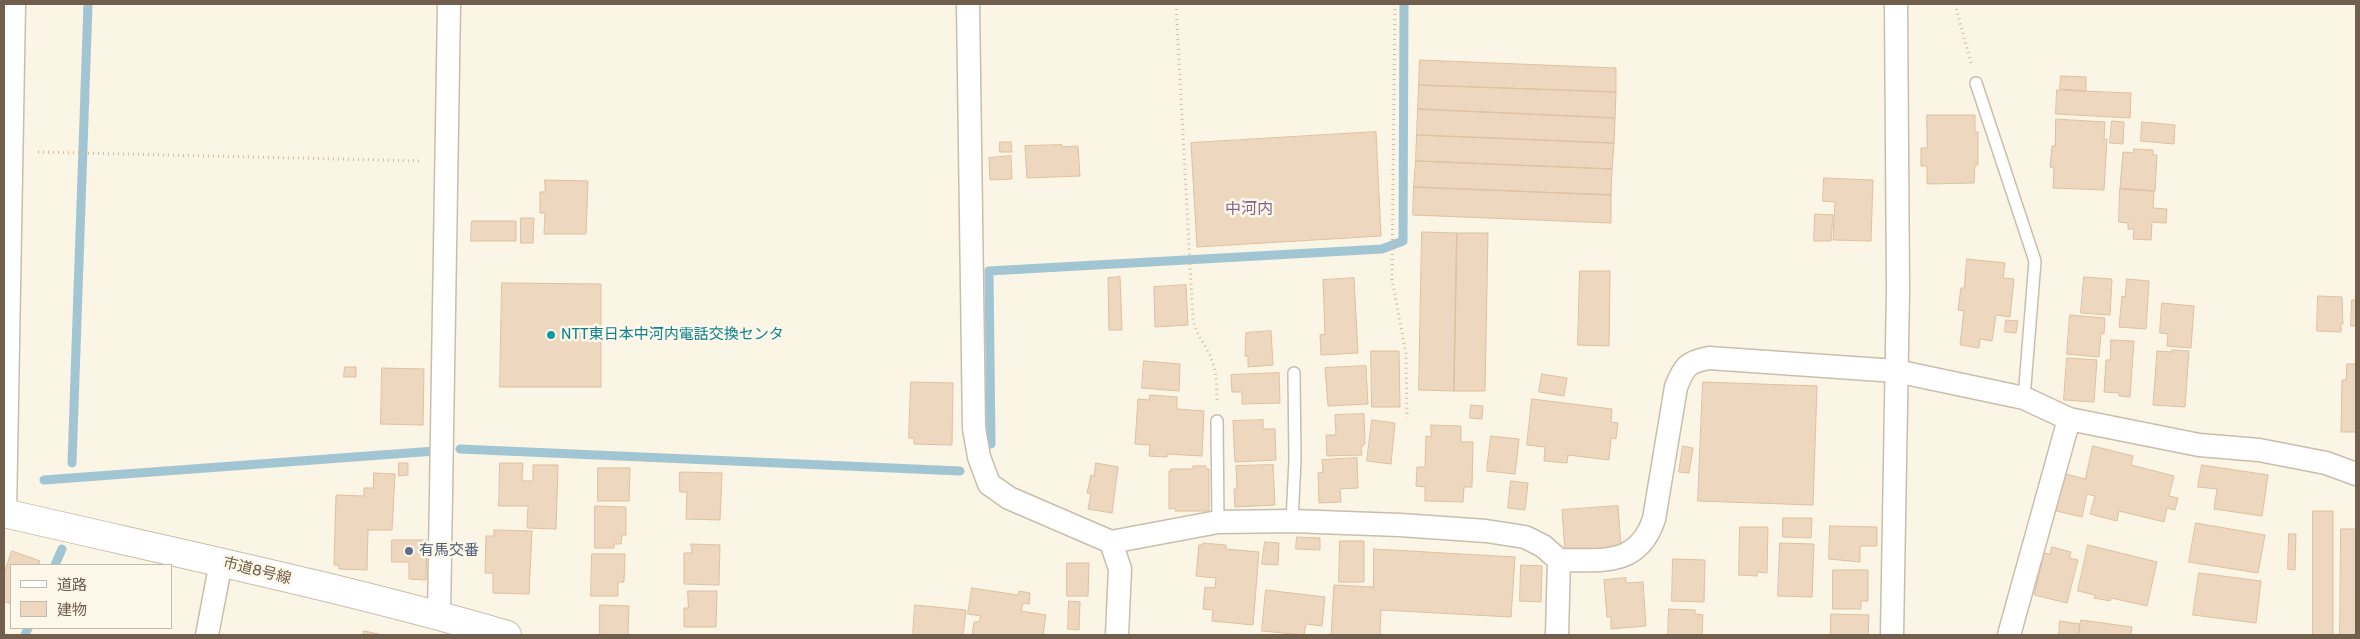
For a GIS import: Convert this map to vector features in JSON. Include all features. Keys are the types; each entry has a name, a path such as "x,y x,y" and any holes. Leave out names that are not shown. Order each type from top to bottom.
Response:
{"street":[{"path":"5,513 6,269 14,4"},
{"path":"439,615 450,4"},
{"path":"968,4 974,428 979,457 989,484 1009,498 1111,542 1218,522 1292,521 1486,531 1525,537 1543,546 1559,560 1608,560 1620,557 1634,551 1649,534 1654,519 1676,387 1684,368 1697,360 1709,358 1896,371 2024,398 2069,419 2199,445 2259,450 2326,463 2356,474"},
{"path":"1892,635 1898,290 1896,4"},
{"path":"2009,635 2069,419"},
{"name":"市道8号線","path":"5,513 221,562 439,615 508,635"},
{"path":"1111,542 1120,568 1117,635"},
{"path":"1557,635 1559,560"},
{"path":"207,635 221,562"}],"lane":[{"path":"1976,83 2035,261 2024,398"},
{"path":"1292,521 1295,460 1294,373"},
{"path":"1217,421 1218,522"}],"path":[{"path":"1176,4 1195,327 1208,352 1217,377 1217,421"},
{"path":"1394,4 1392,279 1406,354 1407,418"},
{"path":"1955,4 1976,83"},
{"path":"51,153 447,161"}],"building":[{"path":"1420,60 1616,68 1616,92 1419,85"},
{"path":"2061,76 2086,77 2086,91 2060,89"},
{"path":"1419,85 1616,92 1615,118 1418,109"},
{"path":"2057,90 2131,93 2130,118 2056,114"},
{"path":"1418,109 1615,118 1614,143 1417,135"},
{"path":"1927,115 1975,115 1975,132 1978,132 1978,165 1975,165 1974,183 1927,184 1927,166 1921,166 1921,148 1927,148"},
{"path":"2056,119 2105,122 2104,139 2107,139 2104,190 2053,188 2054,168 2050,167 2052,146 2055,146"},
{"path":"2112,121 2124,122 2123,144 2110,143"},
{"path":"2142,122 2175,125 2174,144 2141,141"},
{"path":"1376,132 1381,236 1197,247 1191,143"},
{"path":"1417,135 1614,143 1612,169 1416,161"},
{"path":"1000,142 1011,142 1012,152 1000,152"},
{"path":"1062,145 1062,147 1078,146 1080,176 1027,178 1025,146"},
{"path":"2134,149 2153,150 2153,155 2157,155 2155,191 2120,188 2123,152 2133,153"},
{"path":"1011,156 1012,179 990,180 989,158"},
{"path":"1416,161 1612,169 1611,195 1414,187"},
{"path":"1824,178 1873,180 1871,241 1833,240 1835,202 1823,201"},
{"path":"545,180 588,181 586,234 544,234 545,213 540,213 540,192 545,192"},
{"path":"1414,187 1611,195 1611,223 1413,215"},
{"path":"2120,189 2154,191 2153,208 2167,209 2166,223 2152,222 2151,240 2133,239 2134,229 2128,229 2128,223 2119,222"},
{"path":"1815,214 1833,215 1831,241 1814,241"},
{"path":"521,218 534,218 533,243 521,243"},
{"path":"472,221 516,221 516,241 471,241"},
{"path":"1422,232 1457,233 1454,391 1419,390"},
{"path":"1457,233 1488,233 1485,391 1454,391"},
{"path":"1967,259 2005,263 2003,278 2014,279 2010,317 1996,315 1992,341 1980,339 1979,348 1960,345 1964,311 1958,310 1961,288 1964,288"},
{"path":"1580,271 1610,271 1609,346 1578,345"},
{"path":"1120,277 1122,330 1109,330 1108,278"},
{"path":"2084,277 2112,279 2110,315 2081,313"},
{"path":"1354,278 1358,353 1321,355 1320,335 1325,334 1323,280"},
{"path":"2127,279 2149,281 2146,329 2119,327 2122,296 2125,297"},
{"name":"NTT東日本中河内電話交換センタ","path":"502,283 601,284 601,387 500,387"},
{"path":"1186,285 1188,325 1155,327 1154,287"},
{"path":"2318,296 2342,297 2343,324 2341,324 2341,332 2317,331"},
{"path":"2352,300 2356,300 2356,326 2351,326"},
{"path":"2162,303 2194,306 2191,348 2167,346 2168,334 2160,333"},
{"path":"2070,315 2105,318 2104,334 2101,333 2099,357 2067,354"},
{"path":"2006,320 2018,321 2016,333 2005,332"},
{"path":"1271,331 1273,365 1248,367 1248,356 1245,356 1246,333"},
{"path":"2111,340 2134,341 2130,397 2119,396 2119,393 2104,392 2106,360 2110,360"},
{"path":"2172,350 2189,351 2185,407 2153,405 2157,351 2172,352"},
{"path":"1371,351 1399,351 1400,407 1372,407"},
{"path":"2067,358 2097,360 2094,402 2064,400"},
{"path":"1144,361 1180,364 1179,391 1142,388"},
{"path":"2347,364 2356,364 2356,432 2341,432 2342,380 2346,380"},
{"path":"1366,366 1368,404 1328,406 1325,368"},
{"path":"345,367 356,367 356,377 344,377"},
{"path":"382,368 424,369 423,425 381,424"},
{"path":"1279,373 1280,403 1242,404 1242,392 1232,392 1231,375"},
{"path":"1542,374 1567,378 1564,396 1539,392"},
{"path":"911,382 953,383 952,445 914,444 914,438 909,438"},
{"path":"1703,382 1817,386 1813,505 1698,501"},
{"path":"1150,395 1177,397 1177,409 1204,411 1202,456 1167,454 1167,457 1149,456 1150,445 1135,444 1138,399 1149,400"},
{"path":"1532,399 1612,409 1611,422 1618,423 1616,439 1611,438 1609,460 1568,455 1567,463 1544,461 1545,447 1527,445"},
{"path":"1471,405 1483,406 1482,419 1470,418"},
{"path":"1364,414 1365,443 1361,448 1362,455 1327,456 1326,435 1336,435 1335,415"},
{"path":"1263,420 1263,429 1275,429 1276,460 1235,462 1233,421"},
{"path":"1372,420 1395,423 1391,464 1367,461"},
{"path":"1431,425 1461,426 1461,442 1473,442 1472,487 1464,487 1463,502 1425,501 1425,487 1416,486 1417,467 1425,467 1426,436 1431,437"},
{"path":"1491,436 1519,439 1515,474 1487,471"},
{"path":"1683,446 1693,448 1689,473 1679,472"},
{"path":"2093,446 2133,456 2131,465 2174,476 2169,496 2178,498 2175,510 2167,508 2164,522 2119,511 2117,521 2090,514 2095,496 2087,494 2082,517 2052,510 2062,473 2085,479"},
{"path":"1357,458 1358,488 1340,489 1341,502 1319,503 1318,473 1323,472 1322,460"},
{"path":"399,463 408,463 408,475 399,476"},
{"path":"500,463 523,463 522,481 533,481 533,465 558,465 556,529 527,528 528,506 499,506"},
{"path":"1096,463 1118,467 1112,513 1088,509 1091,494 1087,493 1091,475 1094,476"},
{"path":"1273,465 1275,505 1235,507 1234,489 1237,489 1236,466"},
{"path":"2202,465 2268,475 2262,516 2214,509 2217,489 2198,487"},
{"path":"1193,466 1206,466 1206,469 1209,469 1209,511 1175,511 1175,508 1169,509 1169,471 1171,469 1193,469"},
{"path":"598,468 630,468 629,501 598,501"},
{"path":"680,472 722,473 720,520 686,519 687,492 680,492"},
{"path":"374,473 395,474 392,530 368,530 367,570 339,569 339,565 334,565 336,495 364,496 364,488 373,488"},
{"path":"1511,481 1528,483 1525,510 1508,508"},
{"path":"595,506 626,507 626,535 622,535 621,544 614,544 614,548 595,548"},
{"path":"1618,506 1621,547 1565,551 1562,510"},
{"path":"2313,511 2333,511 2333,635 2313,635"},
{"path":"1783,518 1812,518 1811,538 1783,537"},
{"path":"2196,523 2265,535 2258,573 2189,562"},
{"path":"1830,526 1877,527 1877,546 1860,546 1860,562 1829,559"},
{"path":"1740,527 1768,527 1767,573 1757,572 1757,576 1739,575"},
{"path":"2341,529 2356,529 2356,635 2340,635"},
{"path":"494,530 532,531 529,594 493,593 493,573 485,573 486,536 494,536"},
{"path":"2289,534 2296,534 2295,570 2288,569"},
{"path":"1297,537 1320,538 1320,550 1296,549"},
{"name":"有馬交番","path":"392,540 427,540 426,580 409,579 409,562 392,562"},
{"path":"1340,541 1364,541 1364,582 1339,582"},
{"path":"1265,542 1279,543 1278,565 1262,564"},
{"path":"1203,543 1226,545 1226,549 1259,552 1253,625 1212,621 1213,610 1203,609 1205,587 1215,588 1216,578 1196,576 1199,545 1203,545"},
{"path":"1780,543 1814,544 1812,597 1778,596"},
{"path":"691,544 720,545 719,585 684,584 684,553 692,553"},
{"path":"2088,545 2157,562 2147,606 2111,598 2110,601 2094,598 2095,595 2078,591"},
{"path":"2052,547 2071,552 2069,558 2078,560 2067,603 2034,595 2044,553 2050,554"},
{"path":"1374,549 1515,557 1511,617 1381,610 1380,635 1331,635 1334,585 1373,587"},
{"path":"12,551 40,561 39,564 10,564 10,604 4,601 4,574"},
{"path":"592,554 625,554 624,582 618,582 618,596 591,596"},
{"path":"1673,559 1705,560 1704,602 1672,601"},
{"path":"1067,563 1089,563 1088,596 1067,596"},
{"path":"1521,565 1542,566 1541,602 1520,601"},
{"path":"1833,570 1868,570 1868,601 1861,601 1861,609 1833,609"},
{"path":"2199,573 2261,581 2256,623 2193,615"},
{"path":"1626,578 1626,583 1643,582 1646,626 1611,629 1611,617 1607,617 1604,580"},
{"path":"972,588 1018,595 1019,591 1030,593 1029,604 1023,603 1021,611 1046,615 1043,635 972,635 974,622 979,622 981,616 968,614"},
{"path":"1266,590 1325,597 1322,626 1306,624 1304,635 1262,631"},
{"path":"688,591 717,591 716,627 684,627 684,608 688,608"},
{"path":"1069,601 1080,602 1079,630 1068,629"},
{"path":"600,605 629,606 628,635 600,635"},
{"path":"915,605 966,610 963,635 913,635"},
{"path":"1669,609 1695,610 1695,614 1703,615 1702,635 1668,635"},
{"path":"1831,614 1869,615 1868,635 1831,635"},
{"path":"2081,620 2132,627 2131,635 2079,635"},
{"path":"2060,621 2080,624 2078,635 2059,635"},
{"path":"364,631 383,635 363,635"}],"waterway":[{"path":"72,463 88,4"},
{"path":"991,444 989,271 1382,249 1403,241 1404,4"},
{"path":"460,449 960,471"},
{"path":"44,480 435,451"},
{"path":"55,564 62,549"},
{"path":"25,635 28,629"}],"place":[{"name":"NTT東日本中河内電話交換センタ","path":"551,335"},
{"name":"有馬交番","path":"409,551"}],"district":[{"name":"中河内","path":"1249,209"}]}
